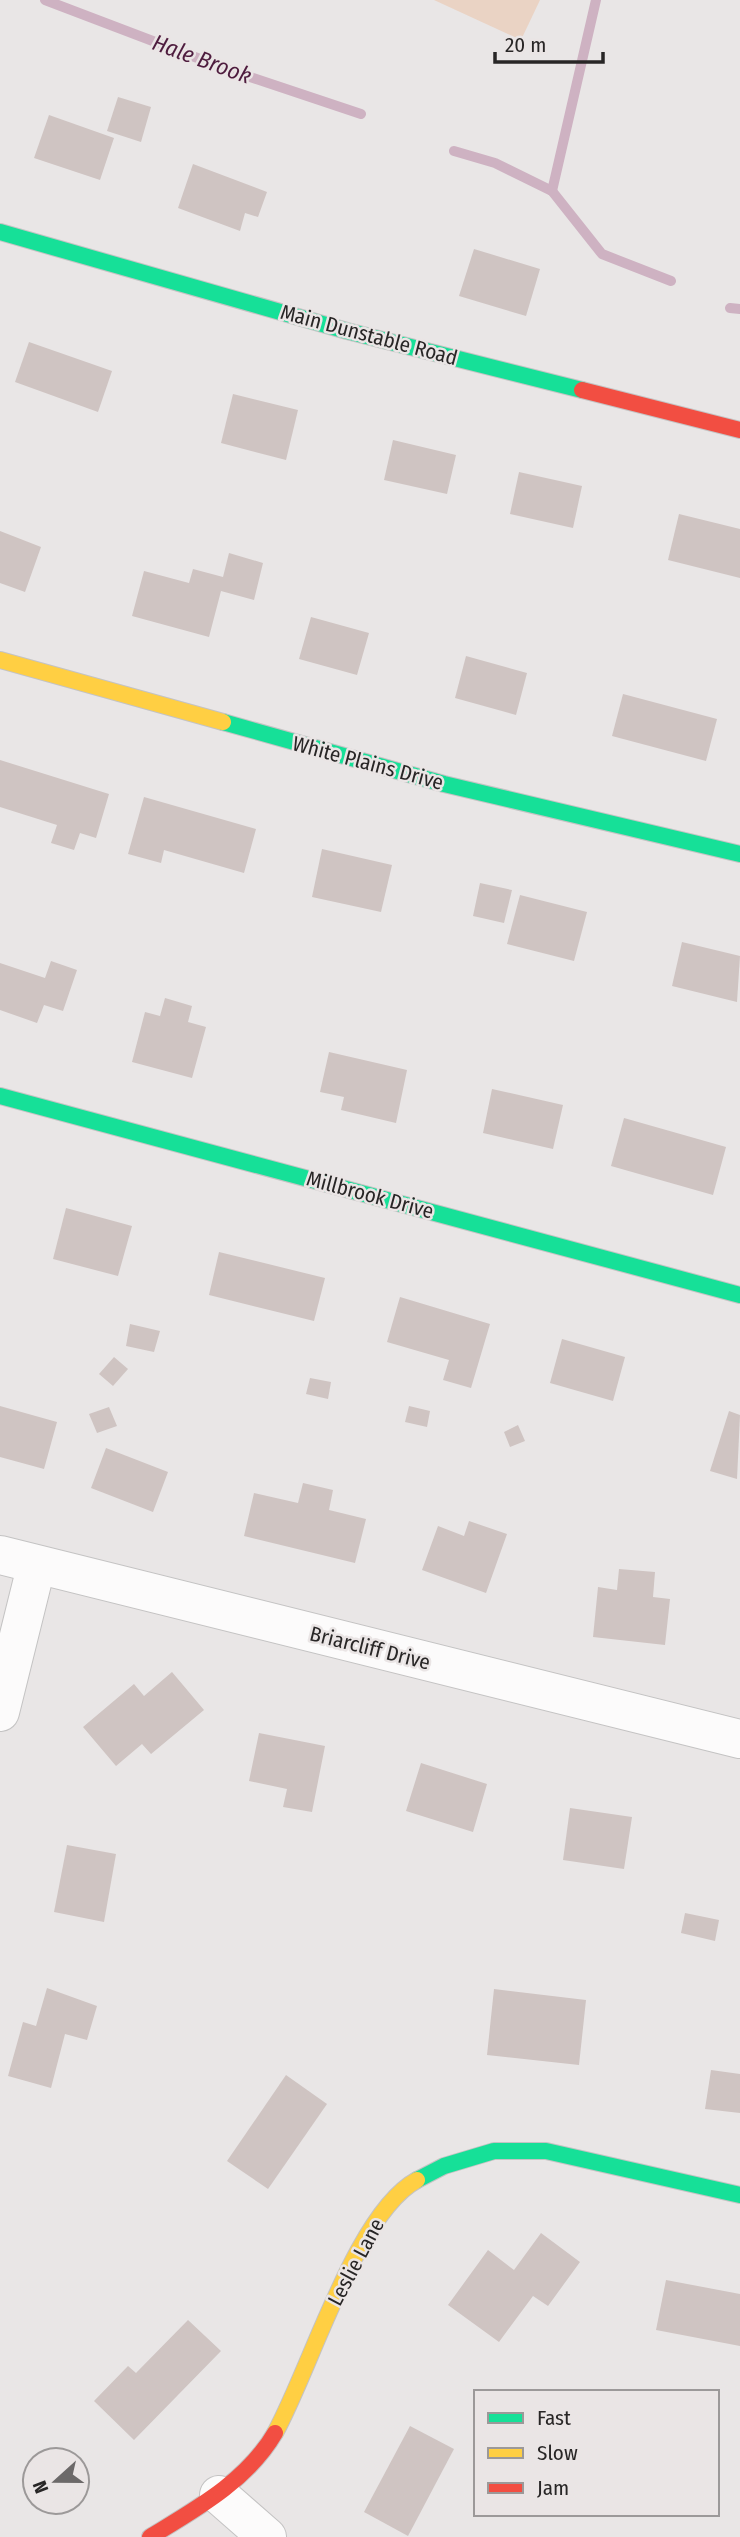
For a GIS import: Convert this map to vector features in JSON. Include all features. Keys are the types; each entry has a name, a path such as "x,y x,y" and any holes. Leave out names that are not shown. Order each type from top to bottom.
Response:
{"street":[{"name":"Main Dunstable Road","path":"0,232 347,331 740,430"},
{"name":"White Plains Drive","path":"0,660 444,784 740,854"},
{"name":"Millbrook Drive","path":"0,1096 740,1295"},
{"name":"Briarcliff Drive","path":"0,1555 36,1567 740,1739"},
{"path":"0,1712 36,1567"},
{"name":"Leslie Lane","path":"150,2537 219,2495 267,2446 295,2396 348,2270 375,2220 408,2185 444,2166 494,2151 546,2151 740,2195"},
{"path":"219,2495 267,2537"}],"shaded area":[{"path":"434,0 540,0 521,40"}],"building":[{"path":"118,97 151,107 141,142 107,131"},
{"path":"49,115 114,138 100,180 34,158"},
{"path":"193,164 267,192 258,217 245,213 240,231 178,208"},
{"path":"474,249 540,269 526,316 459,296"},
{"path":"29,342 112,371 98,412 15,382"},
{"path":"233,394 298,410 286,460 221,443"},
{"path":"393,440 456,455 447,494 384,480"},
{"path":"519,472 582,486 573,528 510,514"},
{"path":"679,514 740,529 740,578 668,560"},
{"path":"0,531 41,547 25,592 0,583"},
{"path":"229,553 263,563 254,600 221,591 209,637 132,616 144,571 189,583 193,569 223,577"},
{"path":"311,617 369,633 357,675 299,659"},
{"path":"466,656 527,673 516,715 455,698"},
{"path":"623,694 717,719 706,761 612,736"},
{"path":"0,760 109,794 96,838 80,833 74,850 51,843 57,825 0,807"},
{"path":"144,797 256,829 244,873 164,850 161,863 128,854"},
{"path":"322,849 392,865 381,912 312,897"},
{"path":"480,883 512,890 504,923 473,916"},
{"path":"520,895 587,912 574,961 507,944"},
{"path":"682,942 740,956 737,1002 672,986"},
{"path":"51,961 77,970 63,1011 44,1005 37,1023 0,1010 0,963 45,978"},
{"path":"165,998 192,1006 188,1022 206,1027 192,1078 132,1062 145,1012 160,1016"},
{"path":"329,1052 407,1070 396,1123 341,1110 344,1097 320,1092"},
{"path":"492,1089 563,1105 553,1149 483,1133"},
{"path":"624,1118 726,1147 713,1195 611,1166"},
{"path":"66,1208 132,1226 118,1276 53,1259"},
{"path":"219,1252 325,1278 314,1321 209,1295"},
{"path":"400,1297 490,1324 471,1388 443,1380 449,1360 387,1342"},
{"path":"130,1324 160,1331 154,1352 126,1346"},
{"path":"562,1339 625,1357 613,1401 550,1383"},
{"path":"114,1357 128,1369 113,1386 99,1374"},
{"path":"310,1378 331,1382 328,1399 306,1394"},
{"path":"0,1406 57,1422 44,1469 0,1457"},
{"path":"409,1406 430,1411 427,1427 405,1422"},
{"path":"109,1407 117,1426 97,1433 89,1414"},
{"path":"729,1411 740,1415 737,1479 710,1471"},
{"path":"518,1425 525,1441 510,1447 504,1432"},
{"path":"106,1448 168,1472 153,1512 91,1488"},
{"path":"303,1483 333,1490 329,1510 366,1519 355,1563 244,1536 254,1493 298,1503"},
{"path":"469,1521 507,1534 486,1593 422,1570 438,1526 464,1536"},
{"path":"619,1569 655,1572 653,1597 670,1599 665,1645 593,1637 598,1587 617,1590"},
{"path":"172,1672 204,1710 151,1754 142,1744 116,1766 83,1727 134,1684 144,1696"},
{"path":"259,1733 325,1746 312,1812 283,1807 287,1789 249,1781"},
{"path":"421,1763 487,1784 473,1832 406,1811"},
{"path":"570,1808 632,1817 624,1869 563,1860"},
{"path":"67,1845 116,1854 104,1922 54,1912"},
{"path":"685,1913 719,1920 715,1941 681,1933"},
{"path":"47,1988 97,2006 87,2040 65,2034 51,2088 8,2076 23,2022 36,2026"},
{"path":"494,1989 586,2000 579,2065 487,2055"},
{"path":"711,2070 740,2074 740,2113 705,2109"},
{"path":"286,2075 327,2104 268,2189 227,2161"},
{"path":"541,2233 580,2262 548,2306 533,2296 499,2342 448,2305 488,2250 514,2270"},
{"path":"666,2280 740,2294 740,2346 656,2330"},
{"path":"188,2320 221,2351 134,2440 94,2401 128,2366 136,2373"},
{"path":"410,2426 454,2449 408,2536 364,2512"}],"waterway":[{"name":"Hale Brook","path":"45,0 229,70 361,114"},
{"path":"552,191 596,0"},
{"name":"Hale Brook","path":"454,151 495,163 552,191 602,254 671,281"},
{"name":"Hale Brook","path":"730,308 740,309"}],"traffic: fast":[{"path":"0,232 347,331 582,390"},
{"path":"223,722 444,784 740,854"},
{"path":"0,1096 740,1295"},
{"path":"417,2180 444,2166 494,2151 546,2151 740,2195"}],"traffic: slow":[{"path":"0,660 223,722"},
{"path":"275,2433 355,2257 374,2224 395,2198 417,2180"}],"traffic: jam":[{"path":"582,390 740,430"},
{"path":"150,2537 235,2480 250,2466 275,2433"}]}
